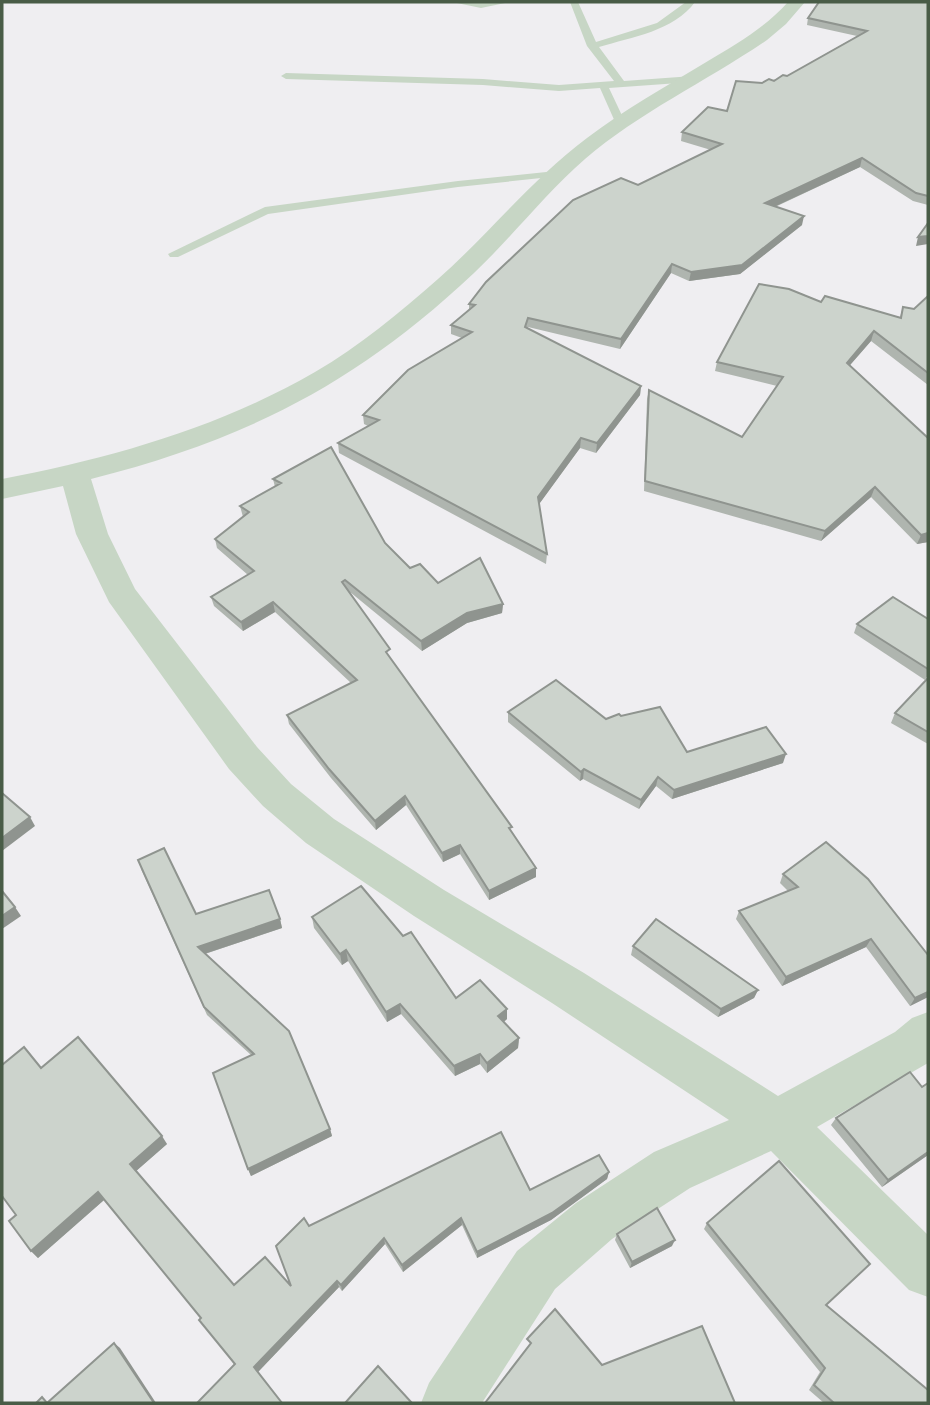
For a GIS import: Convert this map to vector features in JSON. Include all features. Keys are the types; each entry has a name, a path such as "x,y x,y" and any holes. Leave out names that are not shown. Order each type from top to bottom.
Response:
{"street":[{"path":"2,489 75,476 160,450 242,418 326,377 398,326 467,267 556,174 596,140 759,37 786,16 797,2"},
{"path":"75,476 92,534 121,594 243,758 277,795 320,831 429,903 568,988 777,1123 928,1271"},
{"path":"449,1403 536,1269 594,1221 672,1170 777,1123 911,1048 928,1034"}],"lane":[{"path":"457,2 481,5 506,2"},
{"path":"574,2 592,46 608,70 623,85"},
{"path":"592,46 672,19 685,11 691,2"},
{"path":"286,76 483,82 559,88 693,79"},
{"path":"603,86 610,95 621,124"},
{"path":"174,254 265,211 458,184 556,174"}],"building":[{"path":"819,2 928,2 928,196 916,193 862,158 765,203 804,216 742,265 691,272 672,264 621,339 528,318 525,327 641,386 597,443 581,438 538,497 547,554 338,443 379,420 363,415 408,370 472,332 451,325 475,305 469,304 486,282 573,200 621,178 638,185 722,144 682,132 708,107 727,111 736,81 774,81 867,31 808,18"},
{"path":"928,223 928,236 918,237"},
{"path":"759,284 789,289 821,302 825,296 901,318 903,307 914,309 928,296 928,373 874,331 847,363 928,438 928,533 921,535 875,487 825,531 645,481 649,390 742,437 783,377 717,362"},
{"path":"331,447 385,543 410,568 420,564 438,583 480,558 503,604 467,613 421,641 345,580 342,582 390,649 386,652 512,827 509,828 536,868 489,891 460,845 442,853 405,796 375,821 329,769 287,715 357,680 273,602 241,622 211,597 254,571 215,539 249,512 240,506 281,483 273,479"},
{"path":"893,597 928,619 928,669 857,624"},
{"path":"928,678 928,732 895,713"},
{"path":"556,680 606,719 660,707 687,752 766,727 786,754 674,790 658,777 641,800 584,769 581,772 508,712"},
{"path":"2,793 30,817 2,838"},
{"path":"826,842 868,879 928,955 928,992 915,998 871,939 786,977 739,911 798,887 783,874"},
{"path":"164,848 196,914 269,890 280,919 198,947 289,1031 330,1129 248,1169 213,1073 254,1054 204,1007 138,860"},
{"path":"361,886 403,936 411,932 456,998 480,980 507,1009 498,1016 519,1038 487,1063 480,1054 454,1066 400,1004 386,1012 346,950 340,954 312,917"},
{"path":"2,891 15,907 2,916"},
{"path":"656,919 758,990 721,1009 633,946"},
{"path":"78,1037 162,1136 130,1164 234,1285 265,1257 291,1286 276,1246 304,1218 309,1226 501,1132 530,1190 599,1155 609,1172 552,1213 477,1252 461,1218 402,1265 384,1238 341,1285 337,1281 254,1367 282,1403 197,1403 235,1364 98,1192 31,1251 9,1221 16,1215 2,1196 2,1065 24,1047 41,1068"},
{"path":"910,1072 922,1087 928,1083 928,1152 888,1180 836,1118"},
{"path":"779,1161 870,1264 826,1305 928,1390 928,1403 834,1403 814,1385 825,1368 707,1223"},
{"path":"657,1208 675,1240 632,1262 617,1234"},
{"path":"555,1309 602,1365 702,1326 735,1403 485,1403 531,1343 527,1339"},
{"path":"114,1343 154,1403 47,1403"},
{"path":"378,1366 412,1403 345,1403"},
{"path":"42,1397 47,1403 36,1403"}]}
